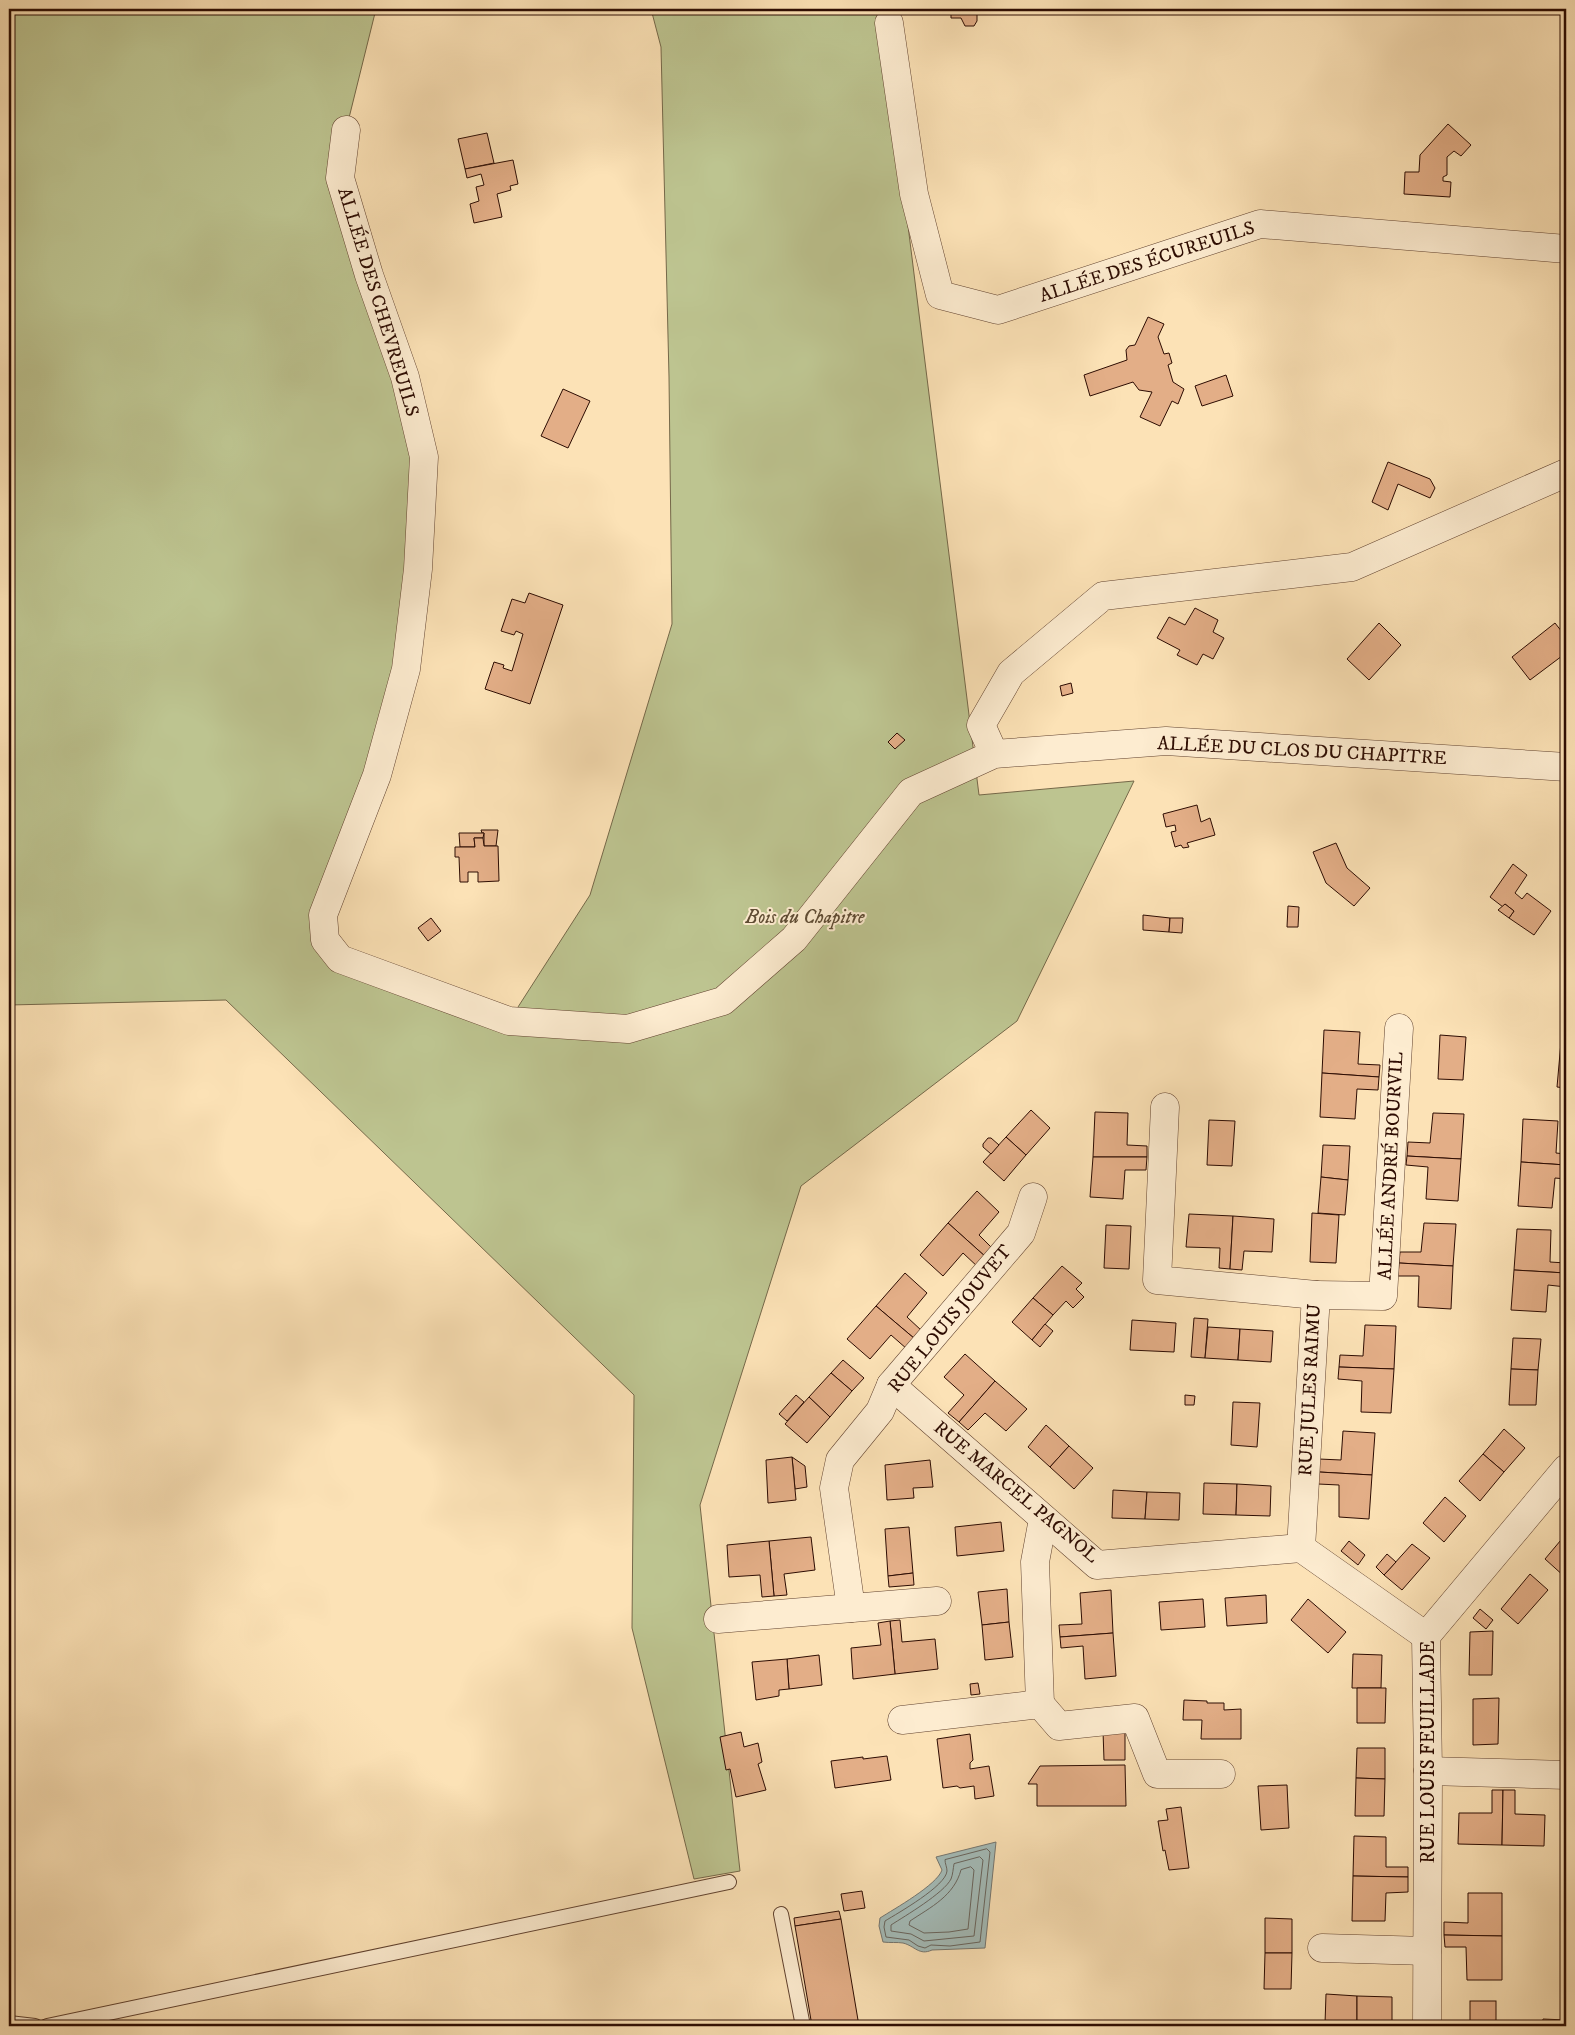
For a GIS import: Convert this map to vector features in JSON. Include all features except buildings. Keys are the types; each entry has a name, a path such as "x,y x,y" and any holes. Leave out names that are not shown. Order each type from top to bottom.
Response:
{"street":[{"name":"ALLÉE DES ÉCUREUILS","path":"889,23 914,194 940,295 998,310 1260,224 1566,249"},
{"name":"ALLÉE DES CHEVREUILS","path":"325,940 323,915 377,775 406,669 418,569 424,457 405,376 370,275 340,178 346,130"},
{"path":"994,754 981,725 1011,673 1103,596 1352,567 1566,473"},
{"name":"ALLÉE DU CLOS DU CHAPITRE","path":"325,940 340,959 509,1021 628,1029 723,1001 794,939 911,792 994,754 1166,741 1566,767"},
{"name":"ALLÉE ANDRÉ BOURVIL","path":"1316,1295 1383,1296 1399,1028"},
{"name":"RUE JULES RAIMU","path":"1166,1107 1157,1280 1316,1295 1301,1548"},
{"name":"RUE LOUIS JOUVET","path":"852,1608 834,1488 840,1460 880,1411 891,1384 1021,1233 1034,1196"},
{"name":"RUE MARCEL PAGNOL","path":"891,1384 1097,1565 1301,1548"},
{"name":"RUE LOUIS FEUILLADE","path":"1427,2026 1428,1771 1426,1636 1566,1469"},
{"path":"1043,1519 1035,1562 1040,1704 1059,1726 1134,1718 1157,1774 1221,1774"},
{"path":"1301,1548 1426,1636"},
{"path":"718,1619 937,1601"},
{"path":"902,1720 1040,1704"},
{"path":"1428,1771 1566,1775"},
{"path":"1322,1948 1427,1951"}],"lane":[{"path":"47,2026 729,1882"},
{"path":"781,1914 803,2026"},
{"path":"9,2023 35,2026"}],"green space":[{"name":"Bois du Chapitre","path":"9,9 376,9 346,130 340,178 405,377 418,569 325,939 509,1021 590,895 672,624 669,377 661,47 651,9 881,9 979,795 1134,781 1017,1021 801,1186 700,1505 740,1871 694,1879 632,1628 634,1395 226,1000 9,1005"}],"water":[{"path":"996,1842 985,1948 924,1952 903,1943 883,1942 879,1926 880,1918 932,1883 942,1870 936,1857"}]}
